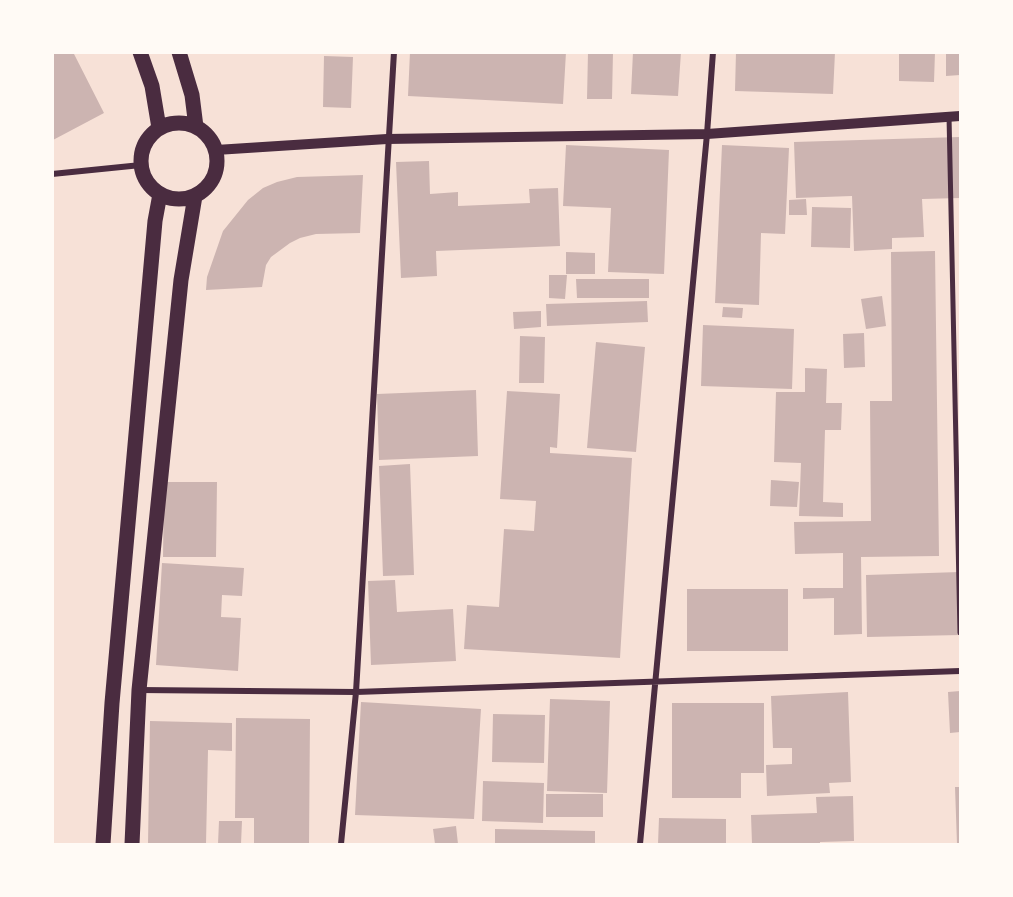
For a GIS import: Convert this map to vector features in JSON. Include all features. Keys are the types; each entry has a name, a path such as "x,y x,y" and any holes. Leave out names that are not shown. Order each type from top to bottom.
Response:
{"main road":[{"path":"140,52 152,86 159,128"},
{"path":"179,52 192,95 196,127"},
{"path":"171,123 183,123 196,127 208,136 216,150 217,163 214,177 206,188 195,196 171,199 160,194 144,176 141,165 142,151 148,138 159,128 171,123"},
{"path":"103,844 114,679 155,220 160,194"},
{"path":"132,844 139,690 181,280 195,196"}],"street":[{"path":"341,844 356,692 387,139 394,52"},
{"path":"640,844 707,134 712,52"},
{"path":"216,150 387,139 707,134 955,116 960,633"},
{"path":"52,174 141,165"},
{"path":"139,690 356,692 960,671"}],"building":[{"path":"52,52 73,52 104,113 53,140"},
{"path":"410,52 566,52 563,104 408,96"},
{"path":"588,52 613,52 612,99 587,99"},
{"path":"633,52 681,52 678,96 631,94"},
{"path":"736,52 835,52 833,94 735,91"},
{"path":"899,52 935,52 934,82 899,81"},
{"path":"946,52 960,52 960,75 946,76"},
{"path":"324,56 353,57 351,108 323,107"},
{"path":"960,137 960,198 922,199 924,237 892,238 892,249 854,251 852,196 796,198 794,142"},
{"path":"566,145 669,150 664,274 608,272 611,208 563,206"},
{"path":"722,145 789,148 785,234 761,233 759,305 715,303"},
{"path":"429,161 430,194 458,192 458,206 530,203 529,189 558,188 560,246 436,251 437,276 401,278 396,162"},
{"path":"363,175 360,233 316,234 290,243 271,257 266,265 262,287 206,290 207,277 223,231 248,200 263,188 297,177"},
{"path":"806,199 807,215 789,215 789,200"},
{"path":"812,207 851,208 850,248 811,247"},
{"path":"935,251 939,556 861,557 862,634 834,635 834,598 803,599 803,588 843,588 843,553 795,554 794,522 871,521 870,401 892,401 891,252"},
{"path":"566,252 595,253 595,274 566,274"},
{"path":"549,275 567,275 565,299 549,298"},
{"path":"576,279 649,279 649,298 577,298"},
{"path":"882,296 886,326 866,329 861,299"},
{"path":"647,301 648,322 547,326 546,304"},
{"path":"723,307 743,308 742,318 722,317"},
{"path":"541,311 541,327 514,329 513,312"},
{"path":"703,325 794,329 792,389 701,386"},
{"path":"864,333 865,367 844,368 843,334"},
{"path":"520,336 545,337 544,383 519,383"},
{"path":"596,342 645,347 636,452 587,448"},
{"path":"805,368 827,369 826,403 842,403 841,430 825,430 823,502 843,503 843,517 799,516 801,463 774,462 776,392 805,392"},
{"path":"476,390 478,456 379,460 377,394"},
{"path":"507,391 560,394 557,448 550,447 550,453 632,458 620,658 464,649 467,605 499,607 504,529 534,531 536,501 500,499"},
{"path":"410,464 414,575 383,576 379,466"},
{"path":"771,480 799,482 797,507 770,506"},
{"path":"164,482 217,482 216,557 163,557"},
{"path":"162,563 244,568 242,596 222,595 221,617 241,618 238,671 156,665"},
{"path":"960,572 960,635 867,637 866,575"},
{"path":"395,580 397,612 453,609 456,661 371,665 368,581"},
{"path":"687,589 788,589 788,651 687,651"},
{"path":"960,691 960,732 950,733 948,692"},
{"path":"848,692 851,782 829,783 830,793 767,796 766,765 792,764 792,748 773,748 771,696"},
{"path":"550,699 610,701 607,793 547,791"},
{"path":"361,702 481,709 474,819 355,815"},
{"path":"672,703 764,703 764,773 741,773 741,798 672,798"},
{"path":"493,714 545,715 544,763 492,762"},
{"path":"236,718 310,719 309,844 254,844 254,818 235,818"},
{"path":"150,721 232,723 232,751 208,750 206,844 148,844"},
{"path":"483,781 544,783 543,823 482,821"},
{"path":"955,787 960,787 960,844 957,844"},
{"path":"546,794 603,794 603,817 546,817"},
{"path":"853,796 854,841 820,842 820,844 752,844 751,815 817,813 816,797"},
{"path":"659,818 726,819 726,844 658,844"},
{"path":"219,821 242,821 241,844 218,844"},
{"path":"456,826 458,844 435,844 433,829"},
{"path":"495,829 595,831 595,844 495,844"}]}
